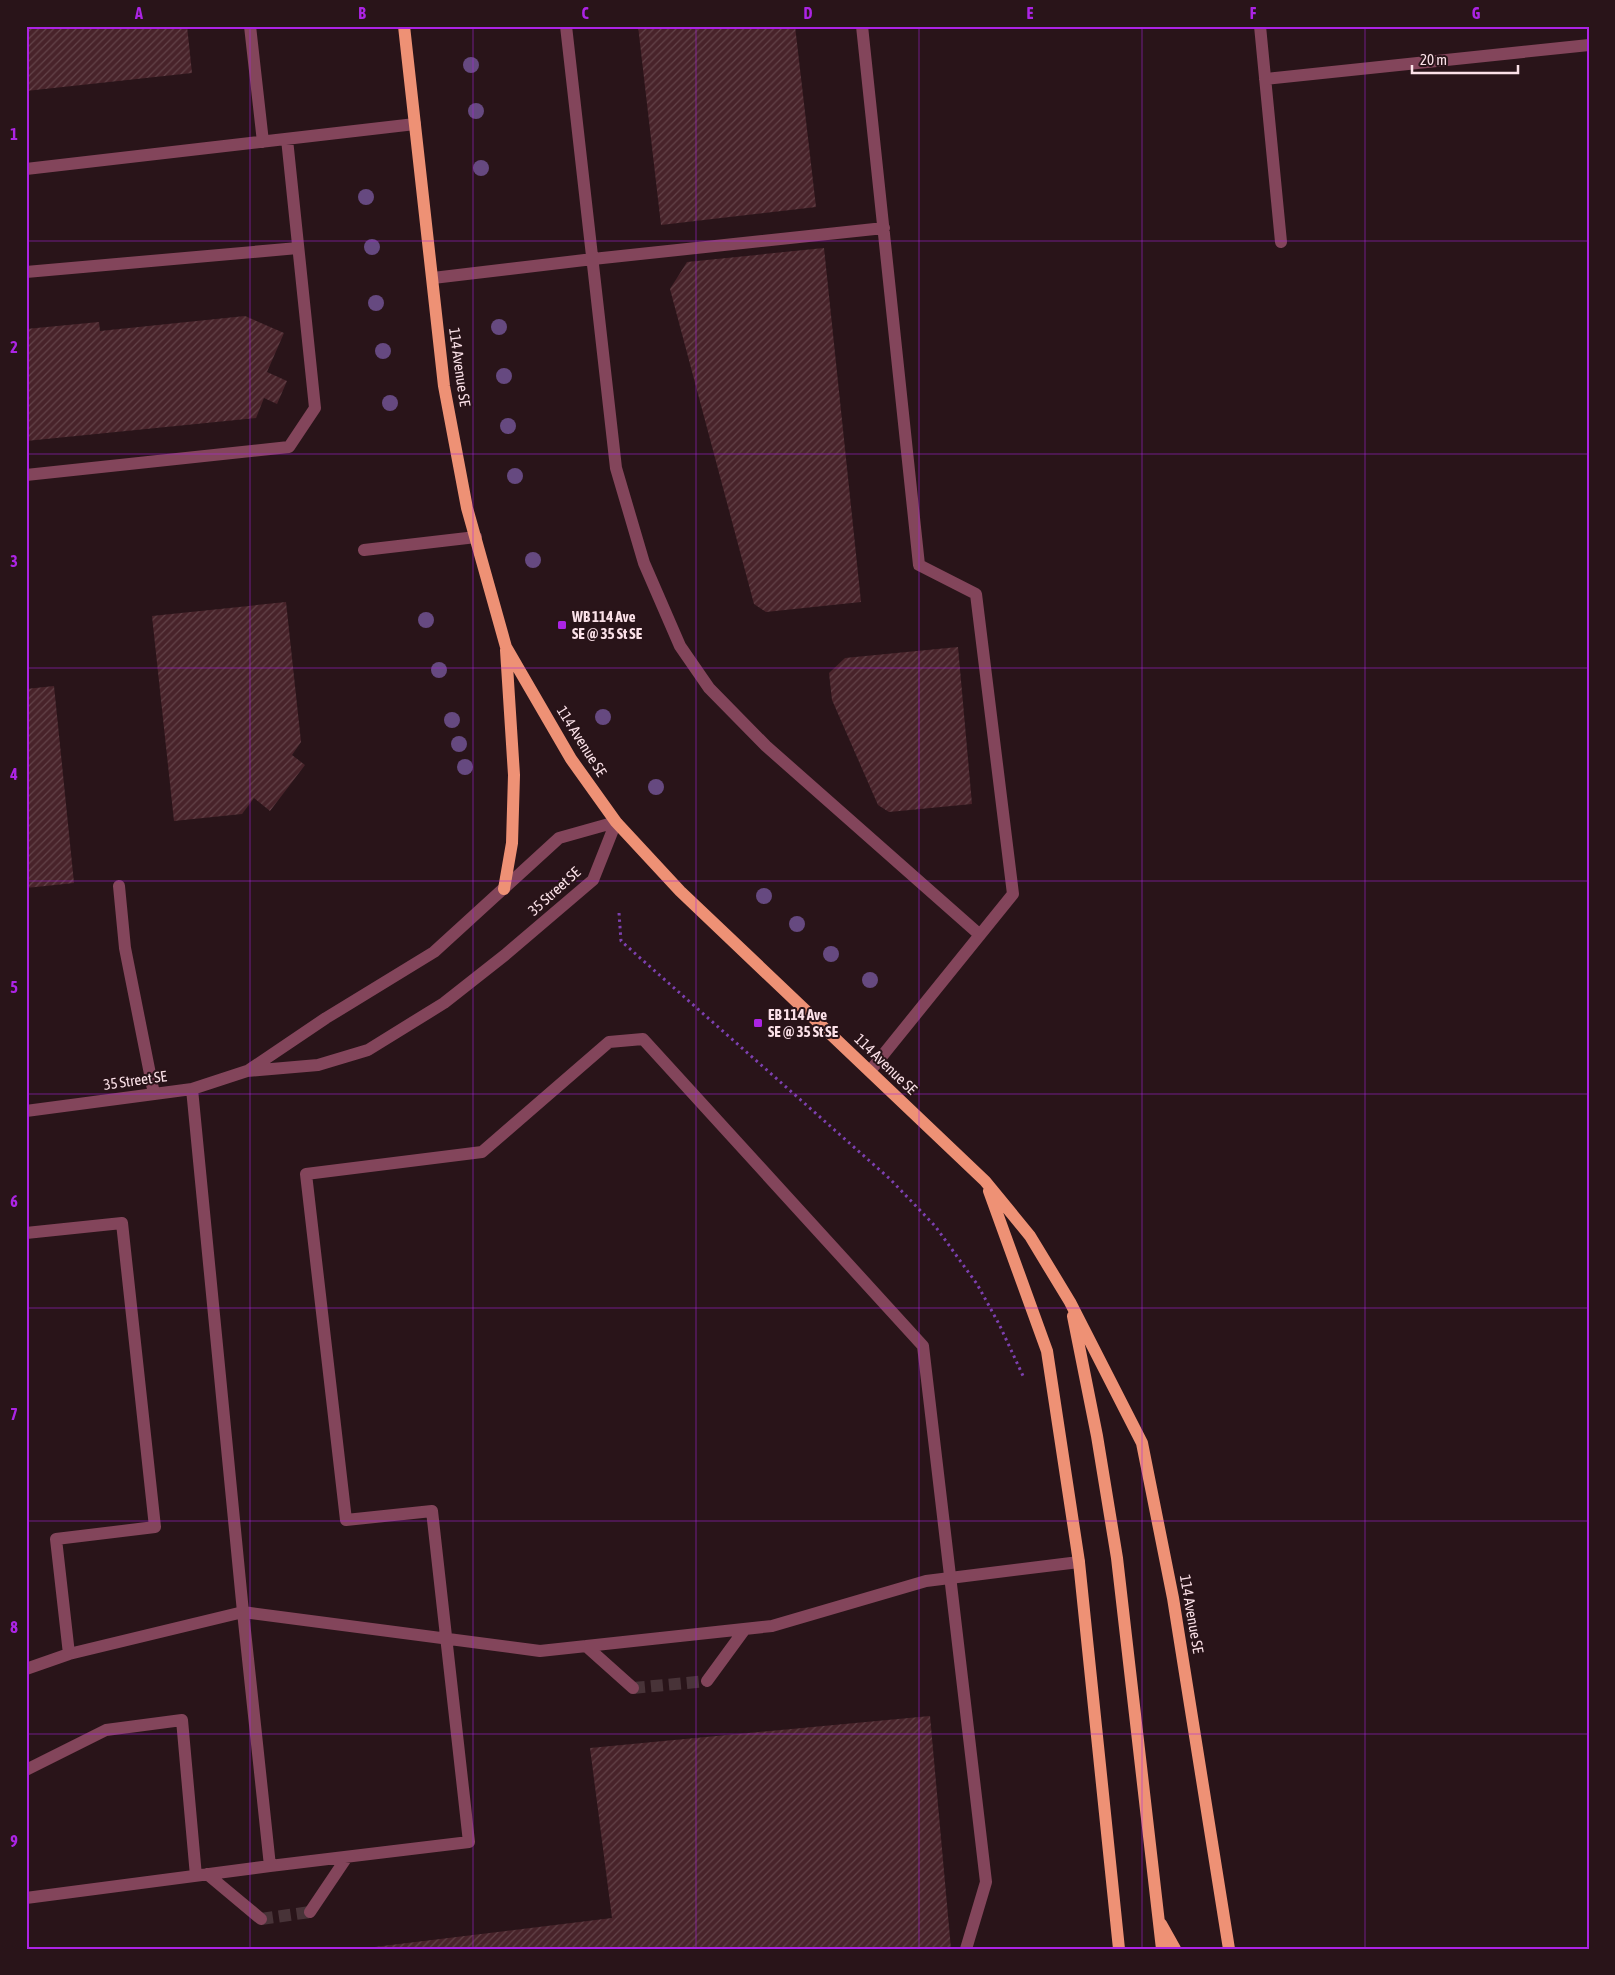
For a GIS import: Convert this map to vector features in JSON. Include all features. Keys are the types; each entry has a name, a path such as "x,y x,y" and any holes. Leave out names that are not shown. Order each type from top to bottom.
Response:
{"main road":[{"name":"114 Avenue SE","path":"404,26 444,386 467,508 506,647 571,759 616,822 680,891 985,1181 1030,1236 1070,1302 1142,1444 1173,1598 1230,1949"},
{"path":"504,889 512,843 514,784 506,647"},
{"path":"985,1181 1047,1351 1079,1562 1119,1949"},
{"name":"114 Avenue SE","path":"1070,1302 1097,1436 1117,1558 1162,1949"},
{"path":"1158,1920 1175,1949"}],"street":[{"path":"250,26 263,142"},
{"path":"566,26 616,468 644,563 680,646 709,688 766,746 980,935"},
{"path":"862,26 920,565 976,594 1013,894 870,1071"},
{"path":"1260,26 1281,242"},
{"path":"1265,79 1589,45"},
{"path":"26,169 415,124"},
{"path":"26,475 289,447 315,408 287,139"},
{"path":"432,278 884,228"},
{"path":"26,272 298,248"},
{"path":"364,550 476,537"},
{"name":"35 Street SE","path":"247,1071 326,1018 434,952 560,838 616,822"},
{"name":"35 Street SE","path":"26,1111 192,1088 247,1071 318,1065 368,1050 444,1002 506,955 593,880 616,822"},
{"path":"119,886 125,948 154,1094"},
{"path":"26,1898 468,1842 432,1511 346,1520 306,1174 482,1152 609,1042 643,1039 923,1346 986,1882 966,1949"},
{"path":"192,1088 242,1612 270,1866"},
{"path":"26,1233 122,1223 155,1527 56,1539 70,1654"},
{"path":"26,1669 70,1654 242,1612 540,1651 772,1626 926,1581 1079,1562"},
{"path":"707,1681 746,1629"},
{"path":"586,1646 633,1688"},
{"path":"26,1770 106,1730 182,1720 202,1875 261,1919"},
{"path":"310,1912 347,1857"}],"building":[{"path":"26,26 187,26 192,73 26,91"},
{"path":"638,26 795,26 816,207 661,225"},
{"path":"824,248 861,602 766,612 754,604 670,289 687,262"},
{"path":"245,316 284,333 267,372 287,381 277,404 264,398 256,418 26,441 26,329 99,322 100,331"},
{"path":"286,602 301,742 292,755 305,765 270,811 254,798 242,814 174,821 152,616"},
{"path":"958,647 972,804 889,812 878,805 832,700 829,673 845,658"},
{"path":"54,686 74,883 26,888 26,689"},
{"path":"930,1716 951,1949 358,1949 612,1918 590,1748"}],"tunnel":[{"path":"633,1688 707,1681"},
{"path":"261,1919 310,1912"}],"place":[{"name":"WB 114 Ave SE @ 35 St SE","path":"562,625"},
{"name":"EB 114 Ave SE @ 35 St SE","path":"758,1023"}]}
